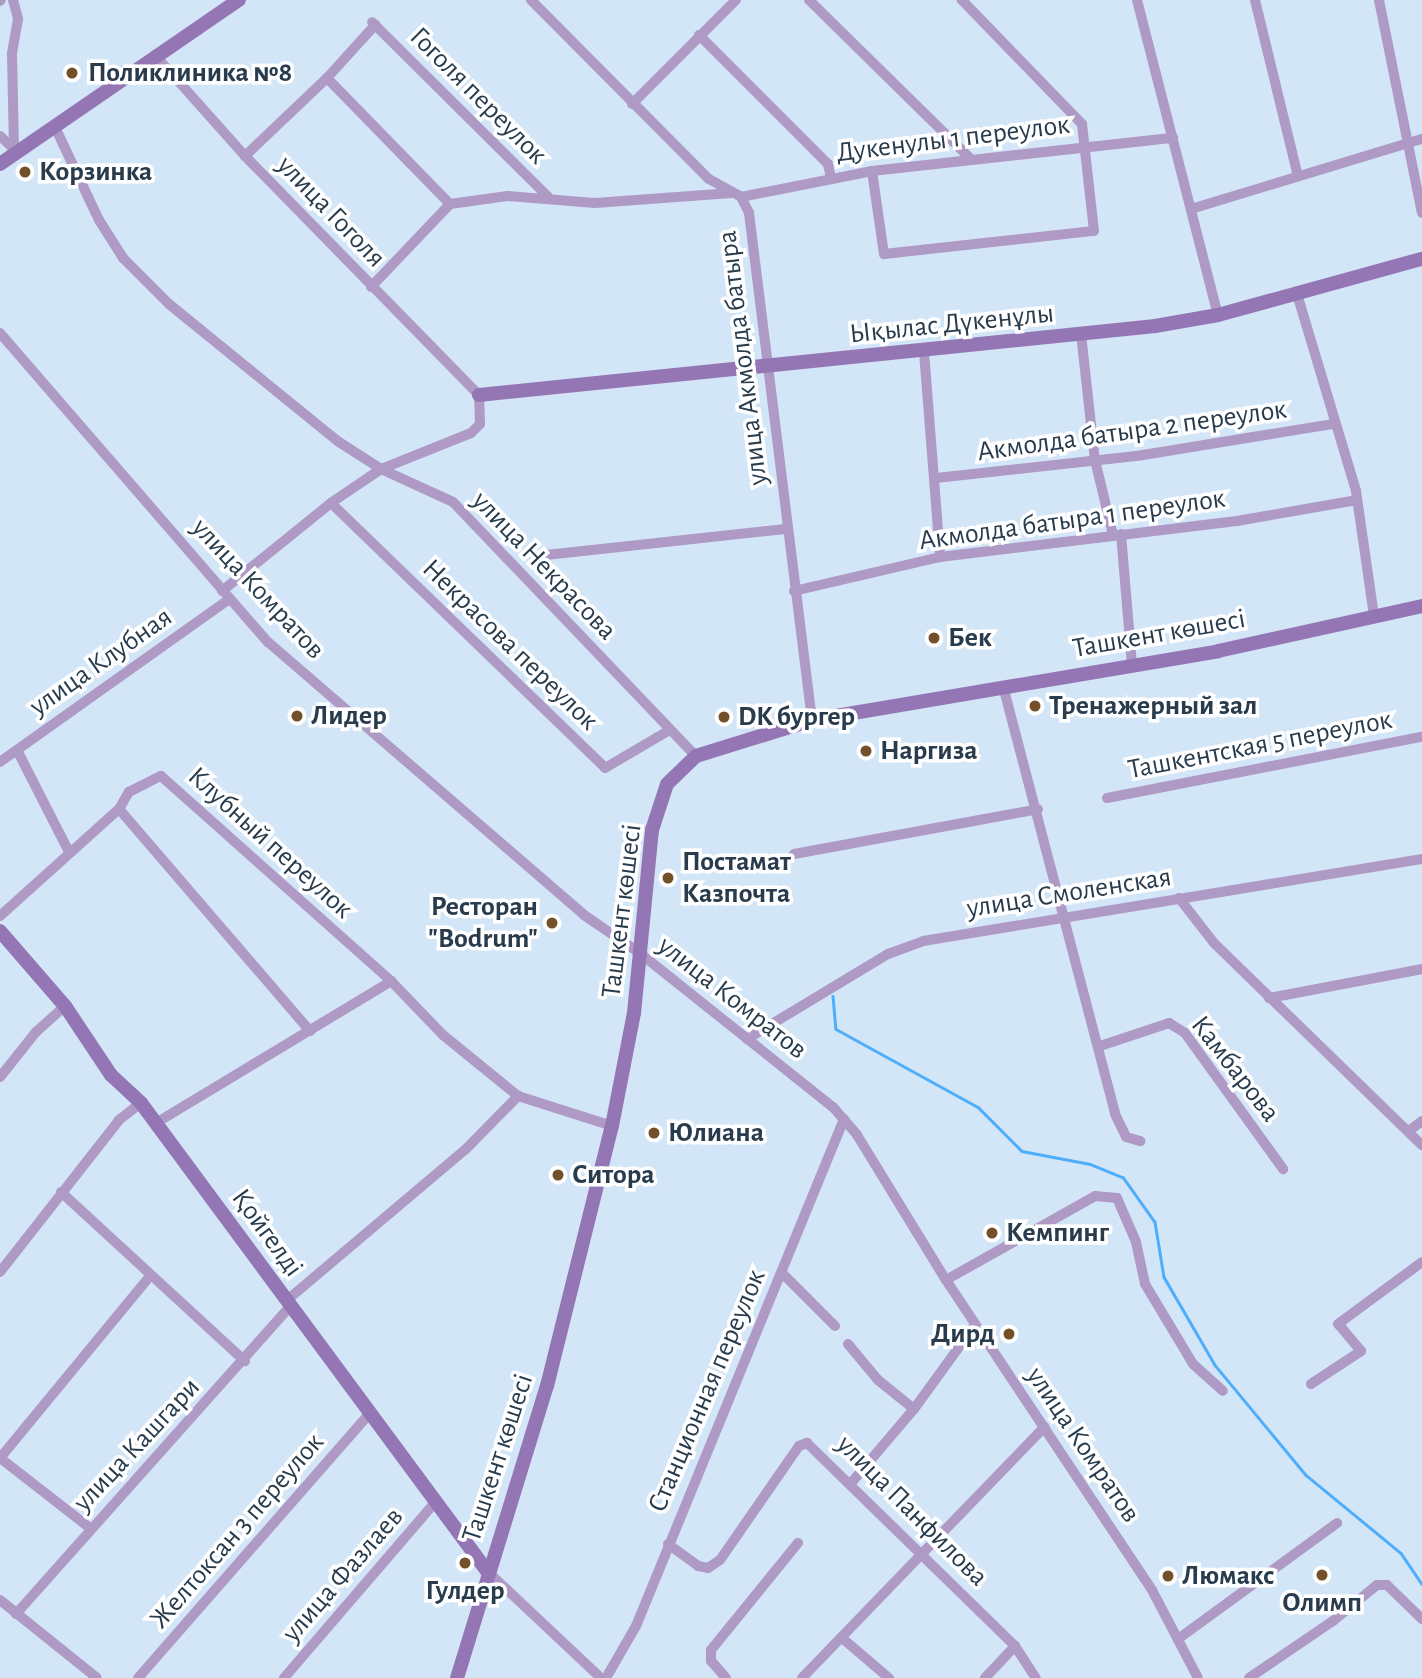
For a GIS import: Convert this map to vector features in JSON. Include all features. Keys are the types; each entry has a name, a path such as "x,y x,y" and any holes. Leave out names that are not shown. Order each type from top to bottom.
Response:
{"main road":[{"path":"0,164 16,150 55,127 155,55 239,0"},
{"name":"Ықылас Дүкенұлы","path":"479,396 924,352 1218,315 1422,259"},
{"name":"Ташкент көшесі","path":"457,1678 487,1571 547,1386 612,1126 641,954 652,830 667,784 696,756 812,719 1132,666 1422,606"},
{"name":"Қойгелді","path":"0,931 65,1006 111,1075 141,1103 487,1571"}],"street":[{"path":"13,0 18,19 12,54 16,150"},
{"name":"улица Акмолда батыра","path":"531,0 632,104 709,179 736,195 749,213 786,529 812,719"},
{"path":"632,104 736,0"},
{"path":"809,0 970,158"},
{"path":"872,171 884,254 1094,231 1083,124 962,0"},
{"path":"1137,0 1218,315"},
{"path":"1255,0 1297,176"},
{"path":"1379,0 1422,213"},
{"name":"Гоголя переулок","path":"245,156 327,78 374,24 550,199"},
{"path":"699,35 828,164 831,178"},
{"name":"улица Гоголя","path":"155,55 245,156 479,396"},
{"path":"327,78 450,204 371,287"},
{"name":"улица Некрасова","path":"55,127 99,220 123,258 169,304 339,442 381,470 453,502 668,731 696,756"},
{"path":"0,136 16,150"},
{"name":"Дукенулы 1 переулок","path":"736,195 872,171 970,158 1173,138"},
{"path":"1191,209 1422,139"},
{"name":"Гоголя переулок","path":"450,204 507,196 594,203 736,195"},
{"path":"1297,294 1357,500 1374,616"},
{"name":"улица Комратов","path":"0,333 268,642 581,913 641,954 844,1119 975,1325 1152,1590 1198,1678"},
{"path":"1081,334 1095,460 1117,535 1132,666"},
{"path":"924,352 936,478 940,556"},
{"name":"улица Клубная","path":"0,762 226,595 331,503 381,470 471,433 480,424 479,396"},
{"name":"Акмолда батыра 2 переулок","path":"936,478 1286,435 1334,424"},
{"name":"Акмолда батыра 1 переулок","path":"794,591 940,556 1117,535 1357,500"},
{"name":"Некрасова переулок","path":"331,503 604,768 668,731"},
{"path":"546,555 786,529"},
{"path":"1003,686 1038,809 1080,994 1100,1046 1120,1128 1126,1137 1140,1141"},
{"name":"Ташкентская 5 переулок","path":"1107,798 1422,737"},
{"path":"17,750 69,852"},
{"name":"Клубный переулок","path":"0,916 119,809 129,792 161,776 391,981 443,1035 518,1096 612,1126"},
{"path":"119,809 310,1031"},
{"path":"794,854 1038,809"},
{"name":"улица Смоленская","path":"747,1038 888,954 911,945 1061,917 1422,859"},
{"path":"1179,898 1214,943 1410,1130 1422,1145"},
{"path":"1269,998 1422,969"},
{"path":"156,1124 391,981"},
{"path":"0,1077 36,1032 65,1006"},
{"name":"Камбарова","path":"1100,1046 1169,1023 1185,1033 1283,1169"},
{"name":"улица Кашгари","path":"16,1614 90,1528 246,1361 288,1304 465,1150 518,1096"},
{"path":"0,1272 119,1120 141,1103"},
{"name":"Станционная переулок","path":"604,1678 636,1626 756,1324 782,1273 844,1119"},
{"path":"1410,1130 1422,1121"},
{"path":"61,1192 246,1361"},
{"path":"946,1280 1095,1196 1117,1198 1136,1242 1145,1284 1193,1364 1223,1391"},
{"path":"1311,1384 1361,1351 1338,1324 1422,1262"},
{"path":"782,1273 835,1326"},
{"path":"90,1528 0,1458 151,1275"},
{"path":"852,1482 914,1409 975,1325"},
{"path":"848,1344 878,1380 914,1409"},
{"name":"Желтоксан 3 переулок","path":"138,1678 370,1413"},
{"path":"802,1678 1044,1427"},
{"name":"улица Панфилова","path":"668,1544 698,1566 708,1568 720,1560 799,1446 815,1446 1014,1646 1036,1678"},
{"name":"улица Фазлаев","path":"284,1678 436,1501"},
{"path":"1178,1639 1336,1523"},
{"path":"726,1678 712,1661 711,1650 798,1543"},
{"path":"487,1571 604,1678"},
{"path":"1249,1678 1377,1585 1387,1585 1422,1619"},
{"path":"2,1607 16,1614 97,1678"},
{"path":"842,1638 889,1678"},
{"path":"985,1678 1014,1646"}],"waterway":[{"path":"833,996 836,1029 978,1107 1022,1151 1090,1164 1123,1177 1155,1222 1164,1277 1215,1365 1306,1475 1401,1553 1422,1584"}],"place":[{"name":"Поликлиника №8","path":"72,73"},
{"name":"Корзинка","path":"25,172"},
{"name":"Бек","path":"934,638"},
{"name":"Тренажерный зал","path":"1035,706"},
{"name":"Лидер","path":"297,716"},
{"name":"DK бургер","path":"724,717"},
{"name":"Наргиза","path":"866,751"},
{"name":"Постамат Казпочта","path":"668,878"},
{"name":"Ресторан \"Bodrum\"","path":"552,923"},
{"name":"Юлиана","path":"654,1133"},
{"name":"Ситора","path":"558,1175"},
{"name":"Кемпинг","path":"992,1233"},
{"name":"Дирд","path":"1009,1334"},
{"name":"Гулдер","path":"465,1563"},
{"name":"Олимп","path":"1322,1575"},
{"name":"Люмакс","path":"1168,1576"}]}
